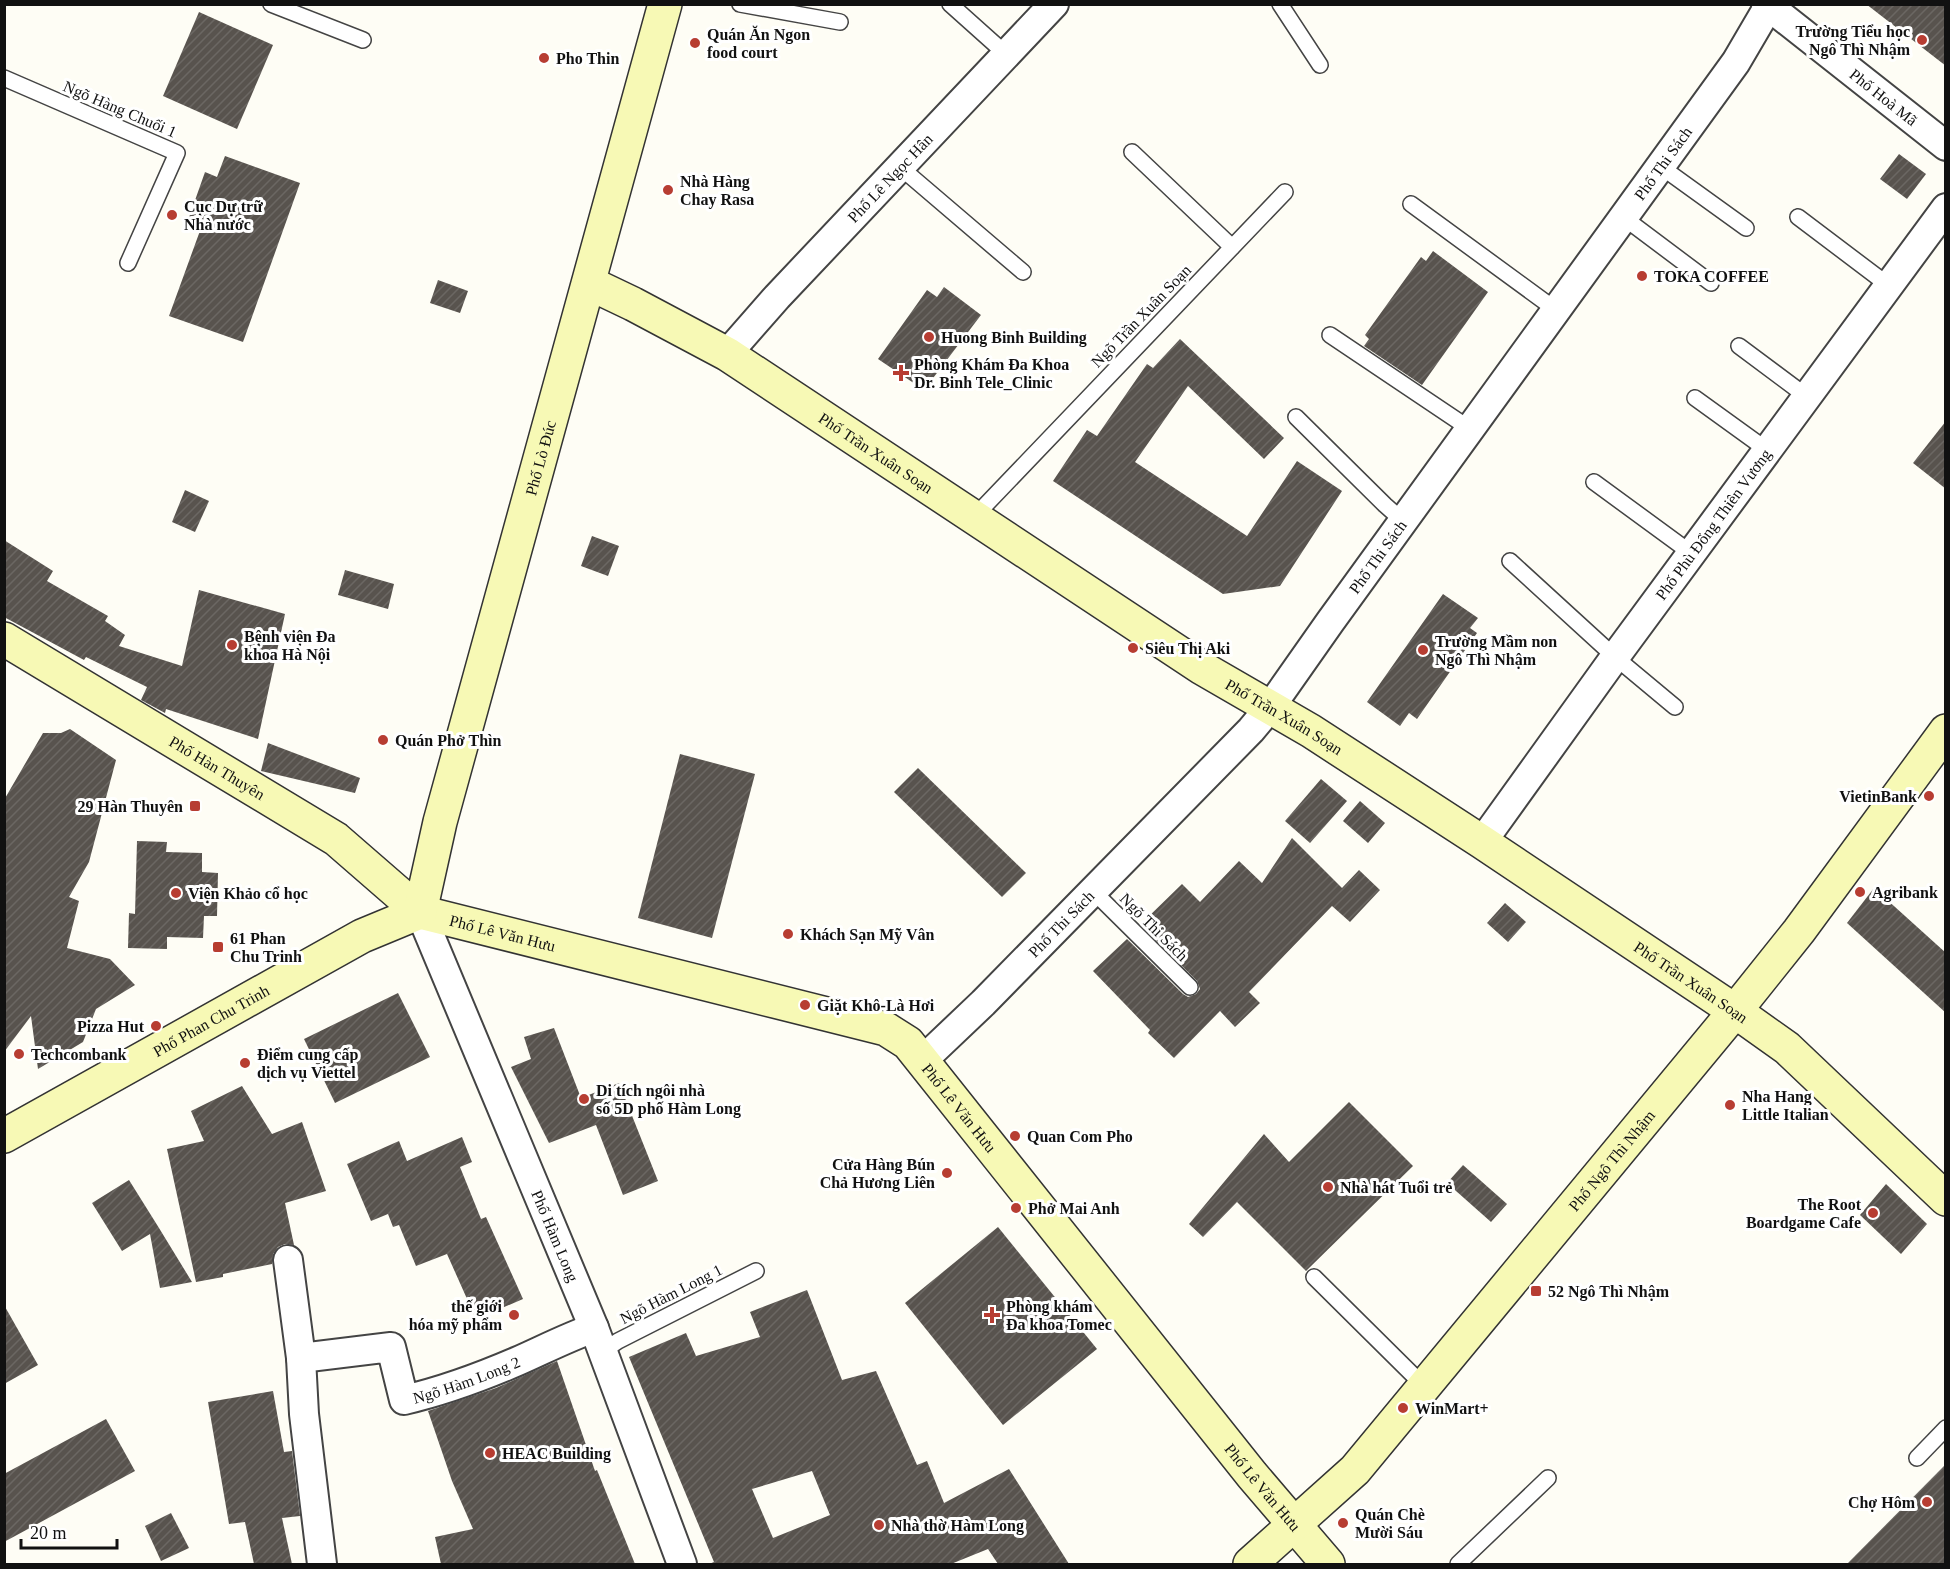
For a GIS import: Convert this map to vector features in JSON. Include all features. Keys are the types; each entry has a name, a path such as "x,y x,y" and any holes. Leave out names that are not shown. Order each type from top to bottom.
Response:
{"street":[{"name":"Phố Lò Đúc","path":"420,912 440,822 665,4"},
{"name":"Phố Hoà Mã","path":"1768,5 1946,146"},
{"name":"Phố Thi Sách","path":"923,1060 983,1004 1244,737 1270,706 1736,62 1768,5"},
{"name":"Phố Lê Ngọc Hân","path":"727,354 777,297 1007,55 1043,8"},
{"name":"Phố Phù Đổng Thiên Vương","path":"1482,842 1691,553 1946,208"},
{"name":"Phố Trần Xuân Soạn","path":"589,282 727,354 1202,668 1311,731 1735,1011 1787,1047 1946,1199"},
{"name":"Phố Hàn Thuyên","path":"4,639 336,839 420,912"},
{"name":"Phố Ngô Thì Nhậm","path":"1250,1564 1355,1470 1735,1011 1798,931 1946,731"},
{"name":"Phố Lê Văn Hưu","path":"420,912 886,1029 908,1044 1294,1526 1328,1564"},
{"name":"Phố Phan Chu Trinh","path":"4,1136 362,936 420,912"},
{"name":"Phố Hàm Long","path":"420,912 598,1339 682,1564"},
{"path":"288,1260 301,1358 304,1414 322,1564"},
{"name":"Ngõ Hàm Long 2","path":"301,1358 391,1347 404,1400 438,1392 517,1361 574,1335 598,1339"}],"lane":[{"path":"271,4 363,40"},
{"path":"740,4 840,22"},
{"path":"950,4 1007,55"},
{"path":"1280,4 1320,65"},
{"name":"Ngõ Hàng Chuối 1","path":"4,78 177,153 128,263"},
{"path":"1132,152 1232,247"},
{"path":"1660,166 1746,228"},
{"path":"900,167 1023,272"},
{"name":"Ngõ Trần Xuân Soạn","path":"975,516 1285,192"},
{"path":"1411,204 1556,310"},
{"path":"1623,217 1711,283"},
{"path":"1798,218 1888,285"},
{"path":"1330,335 1470,429"},
{"path":"1739,346 1806,396"},
{"path":"1695,398 1767,450"},
{"path":"1296,417 1403,521"},
{"path":"1594,482 1691,553"},
{"path":"1510,561 1615,657 1675,707"},
{"name":"Ngõ Thi Sách","path":"1093,891 1190,987"},
{"name":"Ngõ Hàm Long 1","path":"598,1339 618,1341 756,1270"},
{"path":"1314,1276 1424,1386"},
{"path":"1917,1458 1946,1428"},
{"path":"1458,1564 1548,1478"}],"building":[{"name":"Trường Tiểu học Ngô Thì Nhậm","path":"1866,4 1946,4 1946,66"},
{"path":"199,12 273,45 237,129 163,96"},
{"path":"1899,154 1926,174 1907,199 1880,179"},
{"path":"225,156 300,183 243,342 169,316 201,228 187,223 205,172 217,177"},
{"path":"1433,251 1488,292 1422,385 1364,346 1369,339 1365,335 1421,257 1426,261"},
{"path":"438,280 468,291 460,313 430,303"},
{"name":"Huong Binh Building","path":"944,287 981,315 924,390 878,359 927,290 937,297"},
{"path":"1180,339 1284,438 1264,459 1188,386 1135,462 1247,536 1297,461 1342,491 1280,586 1223,594 1053,481 1087,430 1097,436 1147,364 1153,368"},
{"path":"1946,421 1946,489 1913,463"},
{"path":"185,490 209,501 195,532 172,522"},
{"path":"592,536 619,546 608,576 581,566"},
{"path":"4,540 53,571 47,581 108,616 105,621 125,635 119,646 182,666 199,590 285,614 258,739 166,709 165,713 141,700 147,687 86,657 84,660 4,617"},
{"path":"345,570 394,584 388,609 338,595"},
{"path":"1443,594 1478,618 1470,628 1477,633 1417,719 1409,713 1400,726 1367,702"},
{"path":"70,729 116,760 89,862 69,897 79,901 67,948 110,959 135,985 96,1009 83,1042 38,1069 31,1016 4,1052 4,800 43,733 61,733"},
{"path":"268,743 360,778 355,793 261,771"},
{"path":"680,754 755,774 712,938 638,918"},
{"path":"918,768 1026,873 1002,897 894,792"},
{"path":"1321,779 1347,801 1310,843 1285,821"},
{"path":"1360,801 1385,823 1368,843 1343,821"},
{"path":"1292,838 1342,888 1359,870 1380,890 1350,922 1332,906 1249,992 1260,1003 1235,1027 1220,1011 1174,1058 1148,1033 1150,1030 1093,971 1127,939 1183,994 1188,997 1196,994 1200,989 1197,981 1141,925 1182,884 1200,902 1239,861 1262,883"},
{"name":"Viện Khảo cổ học","path":"137,841 167,842 166,852 202,853 202,872 218,873 217,916 204,916 203,938 167,937 167,949 128,948 129,913 135,914"},
{"path":"1874,888 1946,953 1946,1013 1847,923"},
{"path":"1505,903 1526,922 1508,942 1487,923"},
{"path":"398,993 430,1057 335,1103 304,1039"},
{"path":"554,1028 581,1098 619,1083 658,1181 623,1195 596,1125 549,1143 511,1067 531,1059 524,1037"},
{"path":"242,1086 272,1134 302,1122 326,1191 285,1203 294,1245 285,1244 278,1247 273,1254 272,1264 196,1282 167,1149 204,1141 191,1111"},
{"name":"Nhà hát Tuổi trẻ","path":"1349,1102 1413,1166 1306,1271 1237,1202 1203,1237 1189,1224 1264,1134 1289,1162"},
{"path":"462,1137 472,1162 460,1167 481,1219 486,1217 523,1299 476,1319 447,1254 416,1266 399,1225 393,1227 388,1214 371,1221 347,1164 399,1141 407,1161"},
{"path":"1463,1165 1507,1204 1491,1222 1447,1183"},
{"path":"129,1180 192,1282 160,1288 150,1234 122,1251 92,1203"},
{"path":"1886,1184 1927,1224 1901,1254 1860,1215"},
{"name":"Phòng khám Đa khoa Tomec","path":"998,1227 1097,1349 1003,1425 905,1303"},
{"path":"807,1290 842,1380 876,1371 917,1465 927,1461 944,1503 1009,1469 1069,1564 998,1564 988,1549 951,1564 709,1564 714,1562 629,1357 686,1333 696,1356 760,1337 750,1312","holes":["812,1471 830,1515 773,1538 752,1489"]},
{"path":"4,1305 38,1365 4,1384"},
{"path":"557,1361 595,1471 597,1470 635,1564 441,1564 435,1537 473,1529 452,1481 428,1411 496,1388"},
{"path":"273,1391 284,1452 292,1451 300,1516 282,1518 292,1564 254,1564 245,1522 229,1524 208,1402"},
{"path":"106,1419 135,1471 4,1542 4,1474"},
{"name":"Chợ Hôm","path":"1946,1464 1946,1564 1847,1564"},
{"path":"171,1513 189,1548 161,1561 145,1526"}],"place":[{"name":"Trường Tiểu học Ngô Thì Nhậm","path":"1922,40"},
{"name":"Quán Ăn Ngon food court","path":"695,43"},
{"name":"Pho Thin","path":"544,58"},
{"name":"Nhà Hàng Chay Rasa","path":"668,190"},
{"name":"Cục Dự trữ Nhà nước","path":"172,215"},
{"name":"TOKA COFFEE","path":"1642,276"},
{"name":"Huong Binh Building","path":"929,337"},
{"name":"Phòng Khám Đa Khoa Dr. Binh Tele_Clinic","path":"901,373"},
{"name":"Bệnh viện Đa khoa Hà Nội","path":"232,645"},
{"name":"Siêu Thị Aki","path":"1133,648"},
{"name":"Trường Mầm non Ngô Thì Nhậm","path":"1423,650"},
{"name":"Quán Phở Thìn","path":"383,740"},
{"name":"VietinBank","path":"1929,796"},
{"name":"29 Hàn Thuyên","path":"195,806"},
{"name":"Agribank","path":"1860,892"},
{"name":"Viện Khảo cổ học","path":"176,893"},
{"name":"Khách Sạn Mỹ Vân","path":"788,934"},
{"name":"61 Phan Chu Trinh","path":"218,947"},
{"name":"Giặt Khô-Là Hơi","path":"805,1005"},
{"name":"Pizza Hut","path":"156,1026"},
{"name":"Techcombank","path":"19,1054"},
{"name":"Điểm cung cấp dịch vụ Viettel","path":"245,1063"},
{"name":"Di tích ngôi nhà số 5D phố Hàm Long","path":"584,1099"},
{"name":"Nha Hang Little Italian","path":"1730,1105"},
{"name":"Quan Com Pho","path":"1015,1136"},
{"name":"Cửa Hàng Bún Chả Hương Liên","path":"947,1173"},
{"name":"Nhà hát Tuổi trẻ","path":"1328,1187"},
{"name":"Phở Mai Anh","path":"1016,1208"},
{"name":"The Root Boardgame Cafe","path":"1873,1213"},
{"name":"52 Ngô Thì Nhậm","path":"1536,1291"},
{"name":"thế giới hóa mỹ phẩm","path":"514,1315"},
{"name":"Phòng khám Đa khoa Tomec","path":"992,1315"},
{"name":"WinMart+","path":"1403,1408"},
{"name":"HEAC Building","path":"490,1453"},
{"name":"Chợ Hôm","path":"1927,1502"},
{"name":"Quán Chè Mười Sáu","path":"1343,1523"},
{"name":"Nhà thờ Hàm Long","path":"879,1525"}]}
